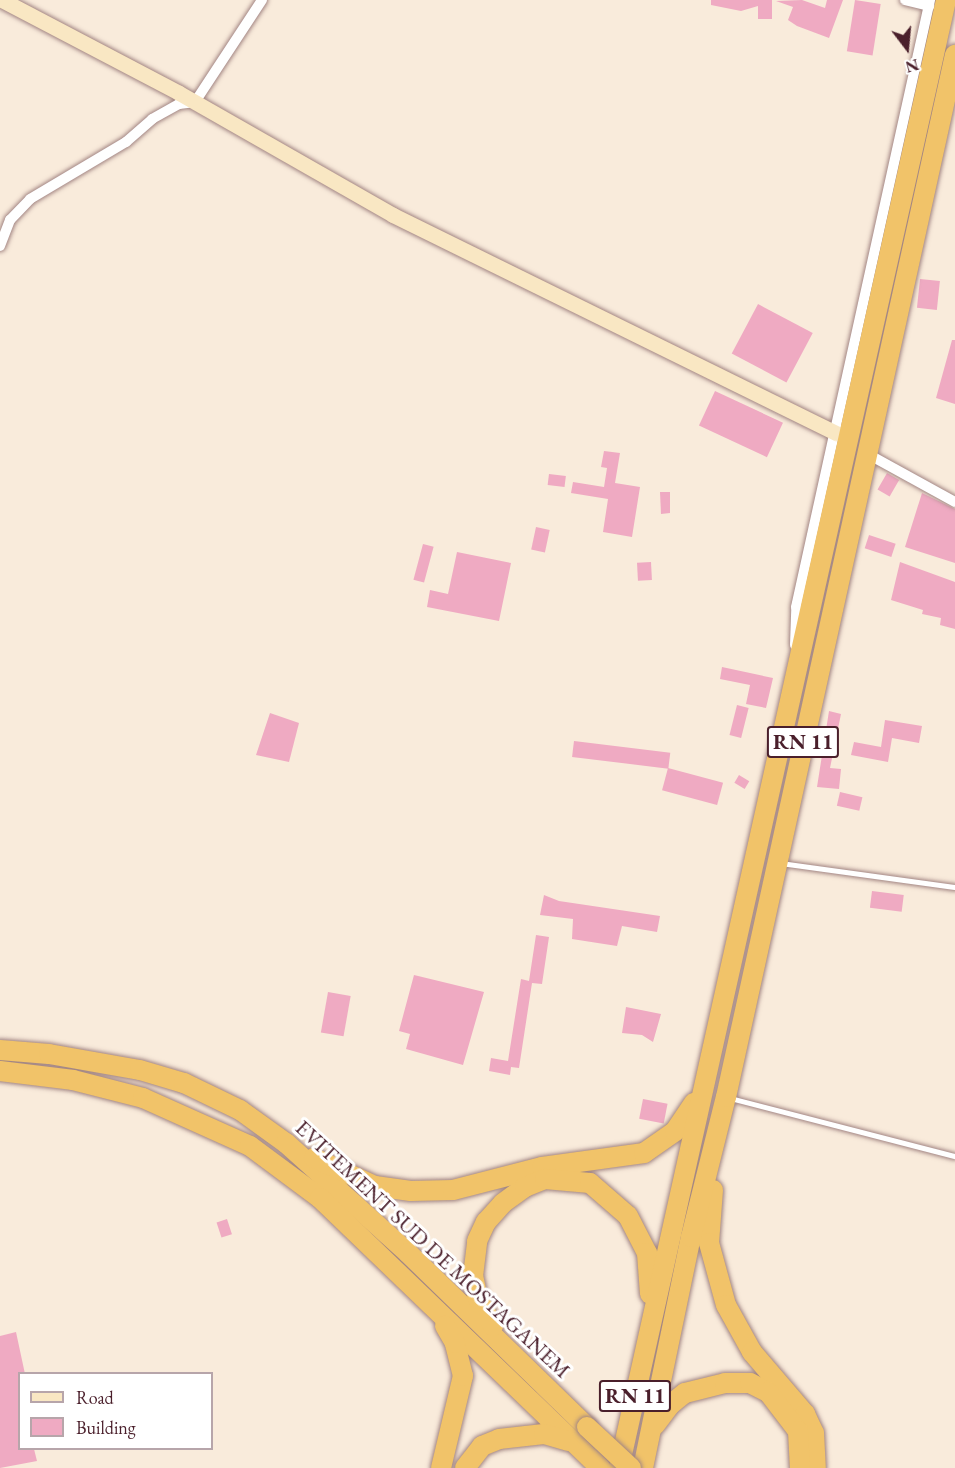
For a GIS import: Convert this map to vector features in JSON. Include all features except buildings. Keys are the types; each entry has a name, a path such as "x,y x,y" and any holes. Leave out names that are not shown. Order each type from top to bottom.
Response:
{"highway":[{"name":"RN 11","path":"617,1468 624,1446 794,688 935,2"},
{"name":"RN 11","path":"643,1468 691,1237 724,1104 955,55"},
{"name":"EVITEMENT SUD DE MOSTAGANEM","path":"0,1050 108,1064 184,1083 240,1110 286,1143 631,1468"},
{"name":"EVITEMENT SUD DE MOSTAGANEM","path":"0,1071 73,1080 143,1098 250,1146 320,1198 428,1299 601,1468"},
{"path":"286,1143 375,1186 411,1191 453,1190 542,1167 644,1154 675,1131 705,1085"},
{"path":"724,1104 710,1217 715,1274 743,1338 805,1414 814,1433 816,1468"},
{"path":"508,1350 478,1299 473,1276 475,1250 486,1222 503,1203 525,1187 545,1179 590,1183 628,1216 647,1253 650,1323"},
{"path":"428,1299 455,1343 463,1376 441,1468"},
{"path":"652,1430 670,1405 685,1394 726,1383 750,1383 768,1392 798,1431 800,1468"},
{"path":"465,1468 482,1446 518,1435 544,1434 573,1443"}],"main road":[{"path":"2,0 195,102 393,215 836,433"}],"street":[{"path":"0,246 10,220 30,199 126,142 152,119 179,104 195,102 262,0"},
{"path":"794,688 796,607 935,2 905,0"},
{"path":"867,453 955,502"}],"lane":[{"path":"777,863 955,886"},
{"path":"724,1104 955,1156"}]}
